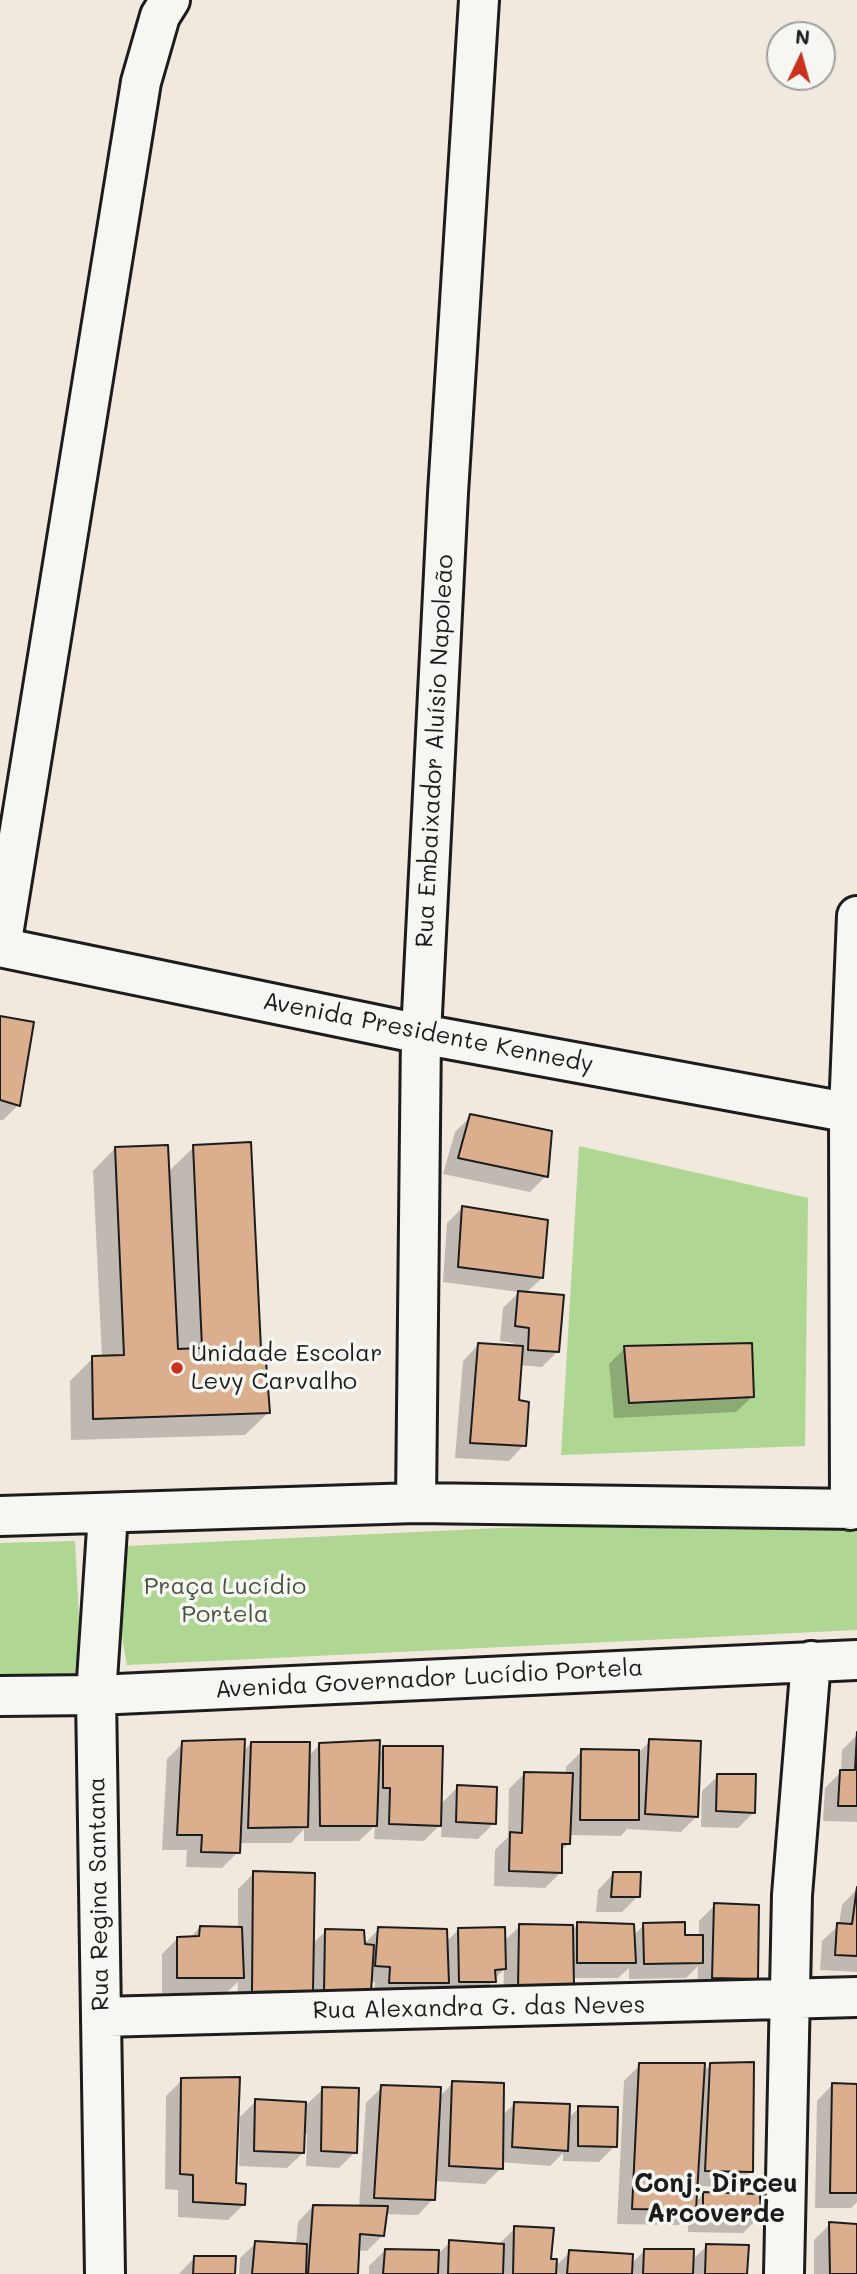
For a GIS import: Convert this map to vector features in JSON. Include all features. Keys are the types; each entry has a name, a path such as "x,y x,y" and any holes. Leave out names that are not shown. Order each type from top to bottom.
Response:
{"street":[{"path":"1,947 141,82 160,16 170,0"},
{"name":"Rua Embaixador Aluísio Napoleão","path":"416,1503 421,1034 448,492 479,0"},
{"path":"0,1516 416,1503 854,1509 853,1113 857,916"},
{"name":"Avenida Presidente Kennedy","path":"1,947 421,1034 853,1113"},
{"name":"Rua Regina Santana","path":"105,2274 96,1695 108,1514"},
{"name":"Avenida Governador Lucídio Portela","path":"0,1696 96,1695 857,1660"},
{"path":"784,2274 792,1895 811,1661"},
{"name":"Rua Alexandra G. das Neves","path":"101,2017 857,1997"}],"green space":[{"path":"579,1146 808,1198 805,1446 561,1455"},
{"name":"Praça Lucídio Portela","path":"857,1522 857,1630 127,1665 106,1547 499,1528"},
{"path":"75,1541 82,1675 0,1676 0,1543"}],"building":[{"path":"0,1016 34,1022 20,1106 0,1100"},
{"path":"470,1114 552,1131 548,1177 458,1158"},
{"path":"251,1142 261,1349 265,1348 270,1413 93,1419 92,1356 124,1355 115,1147 168,1145 178,1349 202,1348 193,1145"},
{"path":"462,1206 548,1220 543,1278 458,1267"},
{"path":"518,1291 564,1295 559,1352 528,1350 529,1328 515,1326"},
{"path":"478,1343 523,1346 519,1400 529,1402 526,1446 470,1443"},
{"path":"752,1343 754,1397 629,1403 624,1346"},
{"path":"857,1732 857,1806 838,1806 840,1770 855,1770"},
{"path":"245,1739 240,1853 201,1852 202,1835 177,1835 182,1741"},
{"path":"649,1739 701,1741 698,1817 645,1814"},
{"path":"380,1740 377,1826 320,1826 319,1743"},
{"path":"251,1742 310,1742 308,1827 248,1828"},
{"path":"383,1746 443,1746 441,1826 389,1824 390,1788 383,1788"},
{"path":"581,1749 639,1750 639,1820 580,1820"},
{"path":"524,1772 573,1773 570,1844 562,1844 562,1873 509,1871 510,1832 522,1833"},
{"path":"717,1774 756,1774 755,1813 716,1811"},
{"path":"457,1785 497,1787 496,1824 456,1822"},
{"path":"253,1871 315,1873 313,1991 252,1992"},
{"path":"613,1872 641,1872 640,1897 611,1897"},
{"path":"857,1887 857,1956 835,1955 837,1923 852,1924"},
{"path":"714,1903 759,1905 758,1979 712,1978"},
{"path":"577,1922 634,1924 636,1963 577,1963"},
{"path":"685,1922 685,1935 703,1935 703,1963 644,1964 643,1923"},
{"path":"519,1924 573,1925 574,1988 518,1990"},
{"path":"200,1926 242,1927 244,1978 177,1978 177,1937 199,1936"},
{"path":"378,1927 447,1929 449,1983 389,1983 390,1967 375,1966"},
{"path":"505,1927 506,1969 495,1970 496,1982 459,1982 458,1928"},
{"path":"325,1929 364,1930 365,1944 374,1945 371,1992 324,1992"},
{"path":"754,2062 753,2172 705,2171 710,2063"},
{"path":"639,2063 705,2063 696,2210 632,2209"},
{"path":"240,2077 236,2183 246,2184 245,2205 193,2202 193,2175 180,2174 181,2078"},
{"path":"452,2081 504,2083 503,2169 449,2166"},
{"path":"832,2083 857,2084 857,2193 830,2193"},
{"path":"381,2085 441,2087 435,2200 374,2198"},
{"path":"322,2087 359,2088 357,2153 321,2151"},
{"path":"255,2099 306,2102 304,2153 254,2151"},
{"path":"514,2102 570,2104 568,2151 512,2147"},
{"path":"578,2106 618,2107 617,2147 578,2146"},
{"path":"703,2192 760,2194 761,2218 703,2217"},
{"path":"313,2205 388,2206 384,2236 360,2234 358,2274 308,2274"},
{"path":"829,2222 857,2224 857,2274 830,2274"},
{"path":"514,2226 554,2228 551,2259 557,2259 556,2274 513,2274"},
{"path":"449,2240 504,2244 503,2274 448,2274"},
{"path":"255,2241 307,2244 306,2274 252,2274"},
{"path":"706,2244 749,2245 747,2274 705,2274"},
{"path":"385,2249 439,2250 438,2274 383,2274"},
{"path":"644,2249 694,2249 693,2274 643,2274"},
{"path":"569,2250 633,2254 632,2274 567,2274"},
{"path":"194,2256 236,2256 235,2274 193,2274"}],"place":[{"name":"Unidade Escolar Levy Carvalho","path":"177,1368"}],"district":[{"name":"Conj. Dirceu Arcoverde","path":"716,2199"}]}
